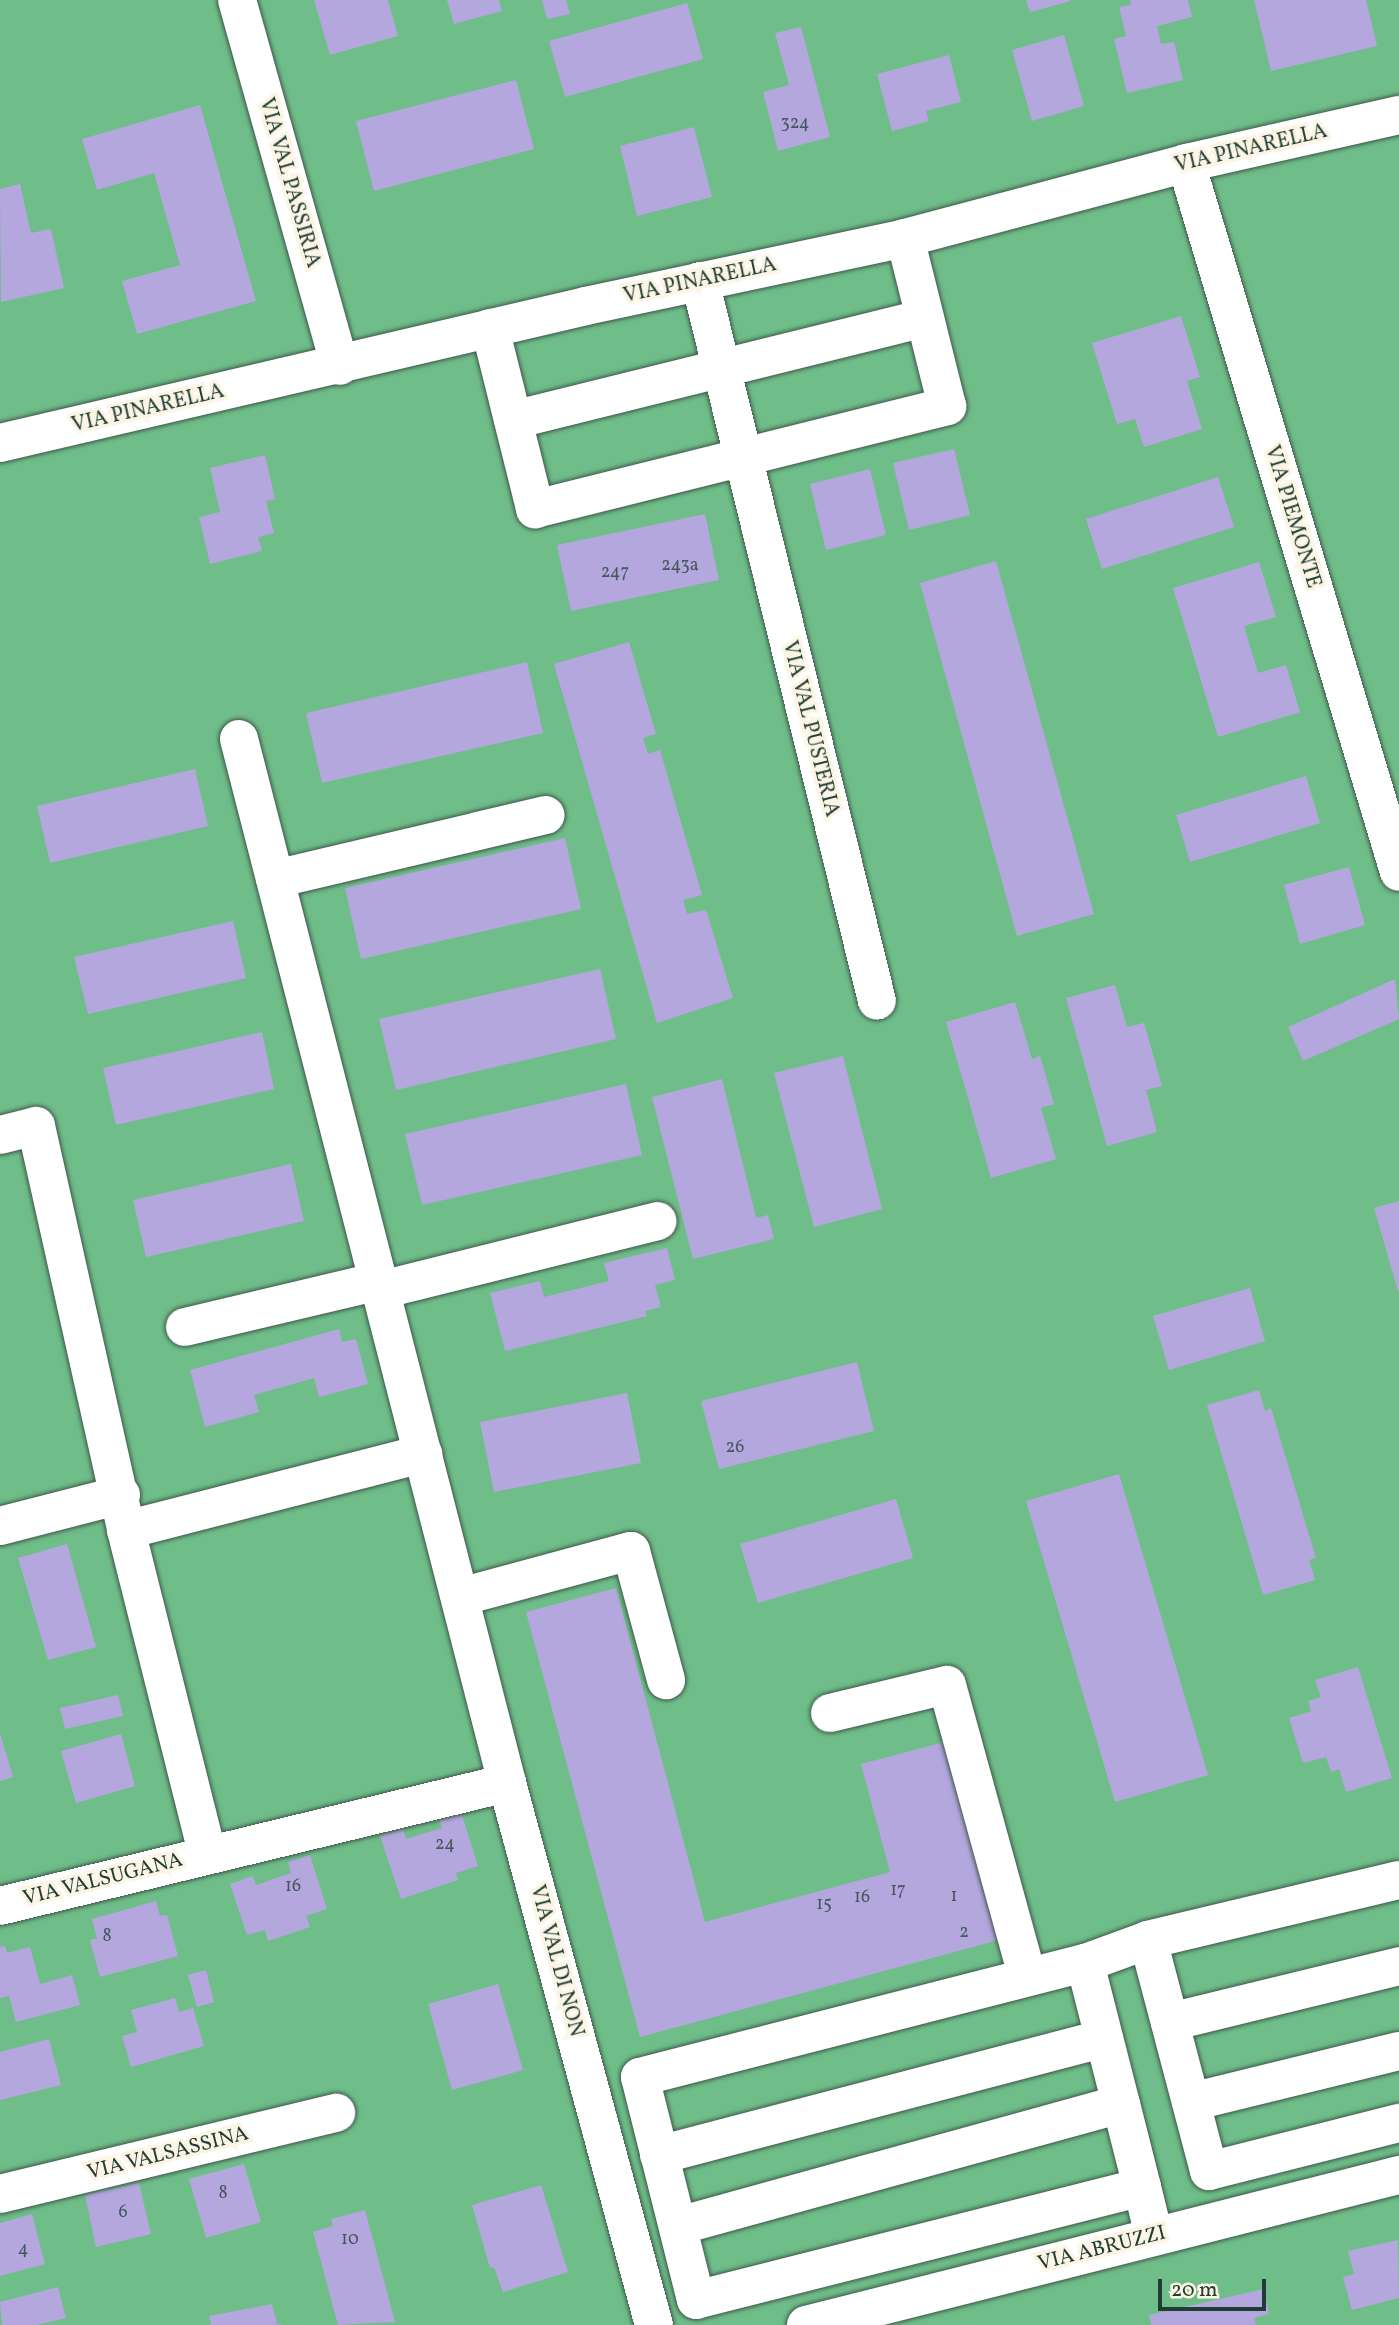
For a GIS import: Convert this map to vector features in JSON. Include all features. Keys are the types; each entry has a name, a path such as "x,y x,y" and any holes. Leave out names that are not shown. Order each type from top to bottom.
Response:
{"street":[{"name":"VIA VAL PASSIRIA","path":"237,0 340,366"},
{"name":"VIA PINARELLA","path":"0,443 340,366 490,328 905,238 1186,163 1399,115"},
{"name":"VIA PIEMONTE","path":"1186,163 1399,872"},
{"path":"490,328 535,509 947,406 905,238"},
{"name":"VIA VAL PUSTERIA","path":"700,281 877,1000"},
{"path":"513,420 925,318"},
{"name":"VIA VAL DI NON","path":"239,739 508,1783 654,2325"},
{"path":"275,879 546,815"},
{"path":"0,1135 36,1126 123,1513 206,1853"},
{"path":"185,1327 380,1286 658,1222"},
{"path":"0,1526 123,1513 423,1454"},
{"path":"460,1597 631,1551 666,1680"},
{"path":"830,1713 947,1685 1022,1958"},
{"name":"VIA VALSUGANA","path":"0,1906 206,1853 508,1783"},
{"path":"590,2090 1085,1963 1148,1940 1399,1880"},
{"path":"1148,1940 1223,2218"},
{"path":"1085,1963 1142,2187 1173,2224"},
{"path":"1170,2022 1399,1966"},
{"path":"659,2155 1104,2038"},
{"path":"1191,2102 1399,2051"},
{"path":"640,2077 696,2300 1142,2187"},
{"path":"678,2226 1121,2104"},
{"name":"VIA VALSASSINA","path":"0,2194 336,2113"},
{"path":"1209,2171 1399,2123"},
{"name":"VIA ABRUZZI","path":"806,2325 862,2318 1173,2224 1223,2218 1399,2175"}],"green space":[{"path":"0,0 1399,0 1399,2325 0,2325"}],"building":[{"path":"314,0 388,0 398,36 330,55"},
{"path":"447,0 499,0 502,11 454,24"},
{"path":"542,0 566,0 570,14 547,19"},
{"path":"1026,0 1070,0 1071,1 1030,12"},
{"path":"1130,0 1188,0 1192,17 1157,26 1161,44 1174,42 1183,80 1127,93 1114,39 1126,36 1119,7 1131,5"},
{"path":"1254,0 1366,0 1377,46 1271,71"},
{"path":"687,3 703,59 565,97 549,41"},
{"path":"801,27 830,137 778,151 763,92 789,85 775,33"},
{"path":"1064,35 1084,106 1032,121 1012,50"},
{"path":"949,55 961,102 926,111 929,121 892,131 877,74"},
{"path":"516,80 534,149 374,191 356,121"},
{"path":"200,105 256,301 137,334 122,281 180,265 154,173 97,190 82,139"},
{"path":"694,127 712,197 637,216 620,146"},
{"path":"20,184 31,233 51,229 64,288 1,302 0,189"},
{"path":"1181,316 1200,377 1187,381 1202,429 1144,447 1135,419 1117,424 1092,343"},
{"path":"954,449 970,515 909,530 893,463"},
{"path":"265,455 275,499 266,501 274,533 258,537 262,551 210,564 199,517 220,512 210,468"},
{"path":"870,469 886,535 826,550 810,484"},
{"path":"1218,477 1234,527 1102,569 1086,519"},
{"path":"705,514 719,580 571,611 557,545"},
{"path":"996,561 1094,914 1017,936 920,583"},
{"path":"1259,562 1276,617 1244,626 1258,673 1286,665 1300,712 1218,737 1173,588"},
{"path":"629,642 656,734 643,738 648,754 660,750 702,895 683,900 687,914 706,910 733,998 657,1023 554,664"},
{"path":"527,662 543,733 322,783 306,713"},
{"path":"195,769 208,826 50,863 37,806"},
{"path":"1306,776 1320,823 1190,862 1176,815"},
{"path":"565,838 581,909 361,959 345,888"},
{"path":"1349,867 1365,925 1300,944 1284,885"},
{"path":"233,921 246,978 88,1014 74,957"},
{"path":"600,969 616,1039 396,1090 379,1019"},
{"path":"1395,979 1399,1019 1303,1061 1288,1027"},
{"path":"1115,985 1127,1027 1144,1023 1162,1086 1146,1090 1157,1132 1107,1146 1066,998"},
{"path":"1015,1002 1032,1059 1040,1056 1054,1104 1041,1108 1056,1159 991,1178 946,1022"},
{"path":"262,1032 274,1089 116,1125 103,1068"},
{"path":"843,1056 882,1209 814,1227 774,1073"},
{"path":"722,1079 756,1218 768,1215 774,1239 693,1259 652,1097"},
{"path":"626,1084 642,1155 422,1205 405,1134"},
{"path":"291,1164 304,1221 146,1257 133,1200"},
{"path":"1399,1201 1399,1291 1398,1291 1374,1208"},
{"path":"667,1248 675,1280 655,1285 661,1307 645,1311 647,1316 505,1351 490,1293 540,1281 544,1297 609,1281 604,1263"},
{"path":"1250,1288 1265,1341 1169,1370 1153,1316"},
{"path":"339,1329 342,1342 356,1339 368,1384 319,1397 314,1378 254,1395 259,1412 205,1427 190,1370"},
{"path":"857,1362 874,1431 719,1469 701,1401"},
{"path":"1259,1390 1265,1411 1271,1408 1316,1558 1309,1560 1315,1580 1263,1595 1207,1405"},
{"path":"627,1393 641,1463 494,1492 480,1422"},
{"path":"1119,1474 1208,1775 1115,1802 1026,1501"},
{"path":"896,1499 913,1558 758,1603 740,1544"},
{"path":"67,1544 96,1647 48,1660 18,1558"},
{"path":"616,1588 705,1922 890,1872 861,1764 952,1740 1006,1938 640,2037 526,1612"},
{"path":"1358,1667 1392,1778 1346,1792 1339,1769 1331,1772 1326,1757 1303,1763 1289,1718 1311,1711 1308,1701 1321,1697 1315,1680"},
{"path":"118,1695 123,1716 65,1729 60,1708"},
{"path":"0,1733 13,1777 0,1781"},
{"path":"121,1734 135,1786 76,1803 61,1751"},
{"path":"461,1812 478,1866 456,1873 458,1880 401,1899 380,1836 403,1829 406,1839 442,1828 439,1820"},
{"path":"310,1855 327,1909 306,1916 310,1927 268,1941 265,1930 247,1935 230,1884 253,1876 256,1885 291,1873 288,1862"},
{"path":"156,1901 160,1916 167,1915 178,1956 100,1977 90,1940 97,1938 92,1919"},
{"path":"5,1946 7,1953 30,1947 40,1984 72,1975 80,2005 16,2022 9,1996 0,1998 0,1947"},
{"path":"206,1970 214,2002 197,2007 188,1975"},
{"path":"498,1984 523,2070 452,2090 428,2004"},
{"path":"175,1998 179,2012 193,2008 204,2046 131,2067 122,2036 137,2032 131,2010"},
{"path":"49,2039 61,2085 0,2100 0,2052"},
{"path":"244,2164 261,2222 206,2238 189,2179"},
{"path":"139,2183 151,2234 96,2247 85,2195"},
{"path":"541,2185 568,2272 503,2292 494,2267 490,2268 472,2205"},
{"path":"365,2210 395,2322 338,2325 313,2232 333,2226 331,2219"},
{"path":"32,2214 45,2264 0,2276 0,2223"},
{"path":"1398,2240 1399,2298 1352,2310 1343,2277 1354,2274 1348,2251"},
{"path":"58,2287 66,2318 37,2325 2,2325 0,2302"},
{"path":"1264,2289 1269,2314 1254,2318 1256,2325 1151,2325 1149,2315"},
{"path":"272,2304 277,2324 284,2325 211,2325 209,2316"}]}
